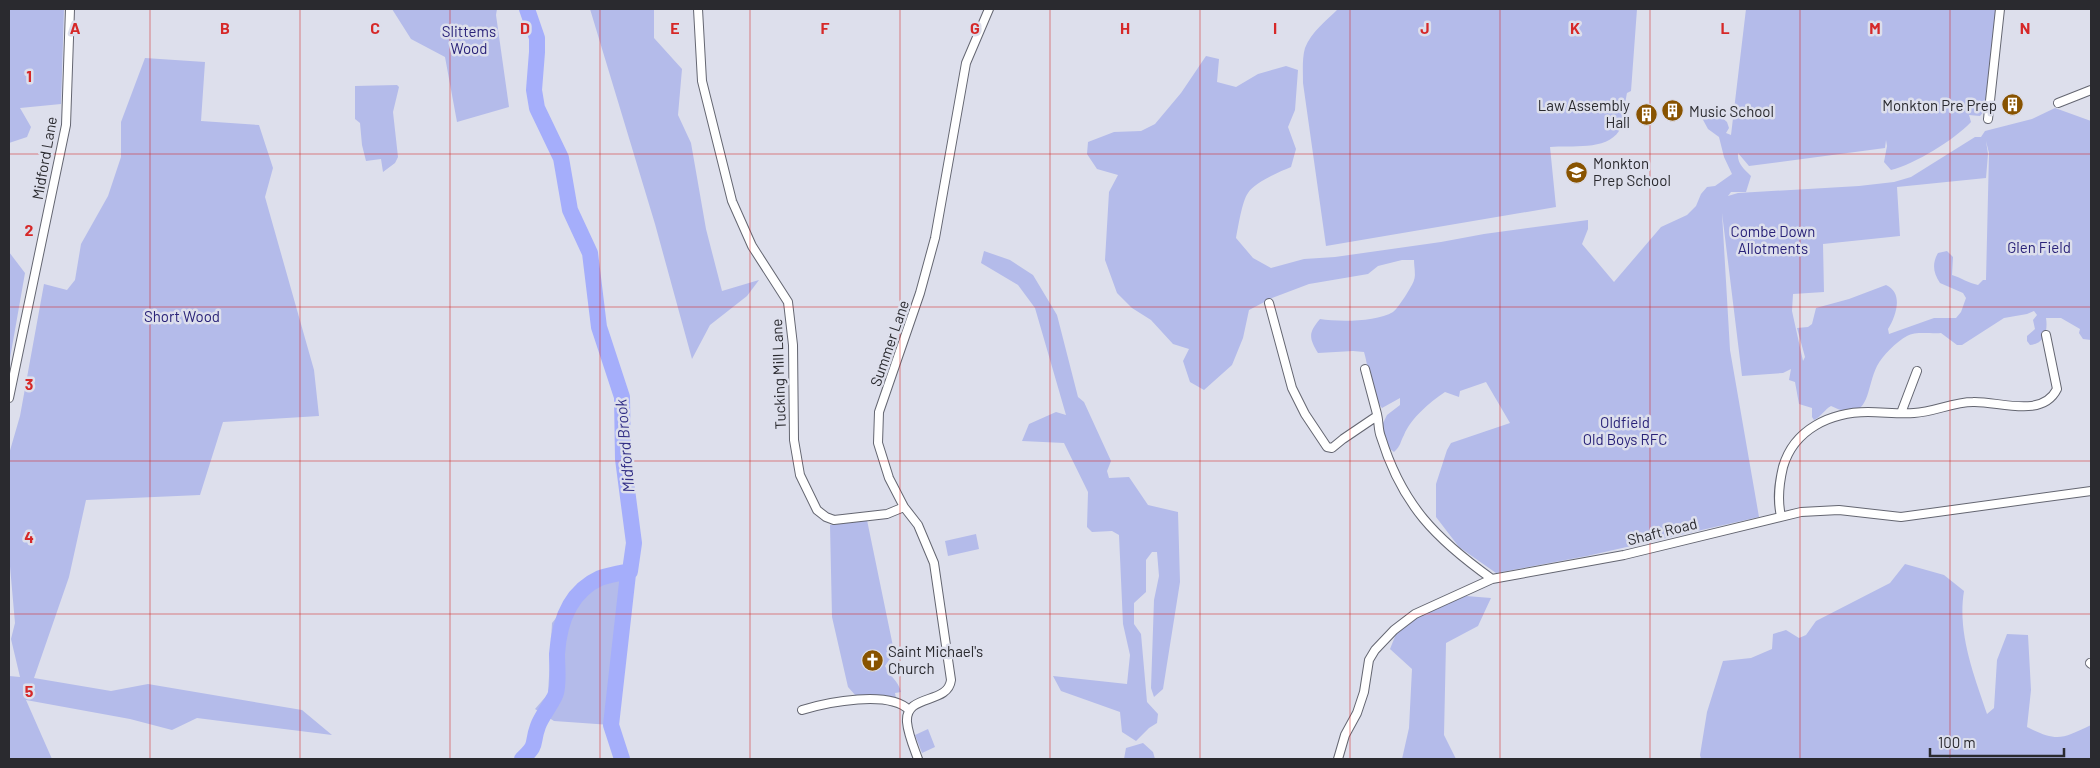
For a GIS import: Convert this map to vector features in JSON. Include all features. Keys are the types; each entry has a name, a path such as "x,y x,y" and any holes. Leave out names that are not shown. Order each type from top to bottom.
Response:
{"street":[{"name":"Midford Lane","path":"9,398 66,125 70,9"},
{"name":"Tucking Mill Lane","path":"698,9 702,81 732,201 752,246 788,302 793,345 794,440 800,474 808,494 817,510 826,518 834,520 887,514 904,507"},
{"name":"Summer Lane","path":"909,710 919,702 948,690 951,680 934,563 918,525 904,507 882,460 878,443 879,412 925,275 935,238 966,63 989,9"},
{"path":"1988,119 2000,9"},
{"path":"2058,103 2091,90"},
{"path":"1270,303 1292,388 1305,414 1327,446 1332,448 1378,416"},
{"path":"1780,516 1778,496 1785,461 1799,436 1812,426 1839,416 1867,412 1923,412 1972,402 2028,407 2050,398 2057,388 2046,335"},
{"path":"1365,370 1378,416 1380,434 1399,484 1422,518 1457,554 1492,579"},
{"path":"1901,413 1917,371"},
{"name":"Shaft Road","path":"1338,759 1345,735 1357,714 1364,692 1370,660 1376,650 1394,630 1415,614 1492,579 1624,555 1780,516 1839,510 1901,518 2091,491"},
{"path":"802,710 825,703 866,700 896,702 909,710 907,716 908,727 918,759"}],"green space":[{"path":"9,9 64,9 61,104 20,108 31,127 27,137 9,143"},
{"name":"Slittems Wood","path":"392,9 497,9 496,15 509,107 457,122 445,57 411,39"},
{"path":"590,9 674,9 654,10 654,38 682,69 678,115 691,143 706,229 722,291 759,280 747,296 710,325 692,359 655,224"},
{"path":"1338,9 1637,9 1631,91 1627,93 1619,131 1606,142 1588,146 1550,147 1556,207 1326,246 1303,83 1303,61 1305,48 1311,37"},
{"path":"1746,9 1997,9 1985,110 1980,116 1969,115 1971,122 1945,144 1922,157 1891,170 1884,162 1887,146 1886,140 1885,148 1749,166 1738,153 1740,163 1751,176 1746,192 1731,192 1728,196 1738,193 1859,186 1894,182 1911,177 1975,137 1981,137 1985,131 2032,119 2055,108 2091,121 2091,340 2083,339 2079,333 2080,329 2061,318 2046,318 2046,332 2044,336 2039,342 2030,345 2027,341 2027,336 2035,329 2033,320 2037,315 2034,311 2004,318 1962,345 1957,345 1941,333 1910,334 1894,345 1877,366 1868,394 1860,408 1853,411 1844,411 1831,406 1814,420 1812,408 1799,404 1795,382 1789,380 1791,369 1783,373 1742,376 1722,213 1730,350 1759,517 1587,556 1496,573 1459,547 1436,517 1436,484 1451,443 1510,423 1486,382 1460,391 1459,397 1445,392 1433,401 1411,423 1394,452 1386,443 1382,425 1387,415 1400,405 1400,398 1382,408 1377,402 1372,389 1364,352 1318,353 1311,336 1313,328 1320,319 1347,321 1368,319 1393,312 1413,283 1415,276 1414,260 1402,260 1378,266 1368,274 1309,284 1272,298 1249,310 1243,338 1232,365 1204,390 1190,382 1183,361 1189,349 1173,344 1151,320 1132,308 1117,293 1105,260 1109,192 1118,175 1097,169 1087,154 1088,142 1114,132 1141,131 1155,124 1181,93 1206,56 1219,59 1217,82 1236,87 1258,74 1286,66 1298,70 1295,110 1288,127 1296,149 1291,167 1262,181 1251,189 1244,202 1236,238 1253,258 1271,268 1304,259 1335,257 1588,220 1588,229 1582,244 1614,282 1661,227 1687,215 1696,206 1701,194 1707,187 1715,186 1732,174 1724,157 1719,137 1708,129 1702,118 1713,110 1727,122 1729,128 1726,133 1731,135","holes":["1986,141 1989,153 1986,280 1983,280 1978,285 1952,275 1953,257 1947,251 1938,253 1934,264 1936,276 1940,283 1963,293 1966,298 1961,312 1956,318 1934,318 1889,334 1888,329 1894,318 1897,299 1892,289 1886,285 1849,299 1816,308 1812,324 1808,327 1797,328 1805,357 1803,361 1792,311 1793,294 1824,292 1823,244 1900,236 1897,187 1986,178 1988,154"]},
{"name":"Short Wood","path":"145,58 205,62 201,121 259,125 273,168 265,197 314,370 319,416 223,422 200,495 86,500 69,577 34,678 111,691 148,684 302,710 332,735 197,718 172,730 130,719 26,700 52,759 9,759 9,676 20,677 11,639 15,623 9,555 9,454 20,416 44,284 67,290 75,280 81,244 108,196 121,157 121,122"},
{"path":"397,85 399,87 393,112 398,157 395,163 383,172 381,159 366,161 360,123 355,119 355,86"},
{"path":"984,251 1010,260 1033,275 1057,315 1078,397 1084,402 1111,461 1107,471 1109,478 1129,477 1148,505 1178,512 1180,582 1163,689 1154,697 1151,688 1154,600 1159,576 1157,552 1152,552 1146,560 1146,592 1134,603 1134,624 1141,634 1147,702 1158,714 1157,723 1136,741 1122,732 1120,712 1061,691 1053,676 1127,684 1130,655 1123,624 1119,535 1112,531 1092,532 1087,527 1088,492 1064,443 1022,441 1029,424 1056,412 1066,415 1035,308 1018,285 981,263"},
{"path":"9,252 25,273 9,364"},
{"path":"867,520 895,656 885,666 898,684 901,692 895,693 896,698 856,696 848,687 832,617 830,525"},
{"path":"976,534 979,549 948,556 945,541"},
{"path":"1905,564 1944,575 1964,591 1962,607 1965,638 1972,669 1987,714 1994,708 1997,660 2007,634 2028,635 2031,690 2027,727 2046,735 2059,737 2066,736 2091,725 2091,759 1701,759 1707,712 1723,661 1751,658 1772,649 1773,634 1786,630 1799,638 1806,635 1816,621 1890,583"},
{"path":"628,574 611,725 554,721 535,709 548,694 552,623 572,598"},
{"path":"1466,596 1491,598 1478,626 1446,643 1444,735 1456,759 1402,759 1409,728 1412,669 1390,649 1398,629 1432,609"},
{"path":"928,729 935,747 922,753 915,735"},
{"path":"1143,743 1153,752 1155,759 1124,759 1126,748"}],"waterway":[{"name":"Midford Brook","path":"522,759 533,747 540,722 556,693 558,679 557,654 560,631 573,600 589,584 600,578 630,571 634,543 623,459 622,397 599,327 590,253 570,210 561,158 537,108 534,90 537,38 527,9"},
{"name":"Midford Brook","path":"622,759 611,725 628,574"}],"place":[{"name":"Monkton Pre Prep","path":"2013,105"},
{"name":"Music School","path":"1673,111"},
{"name":"Law Assembly Hall","path":"1646,114"},
{"name":"Monkton Prep School","path":"1577,172"},
{"name":"Saint Michael's Church","path":"872,660"}],"park label":[{"name":"Combe Down Allotments","path":"1773,240"},
{"name":"Glen Field","path":"2039,247"},
{"name":"Oldfield Old Boys RFC","path":"1625,430"}]}
